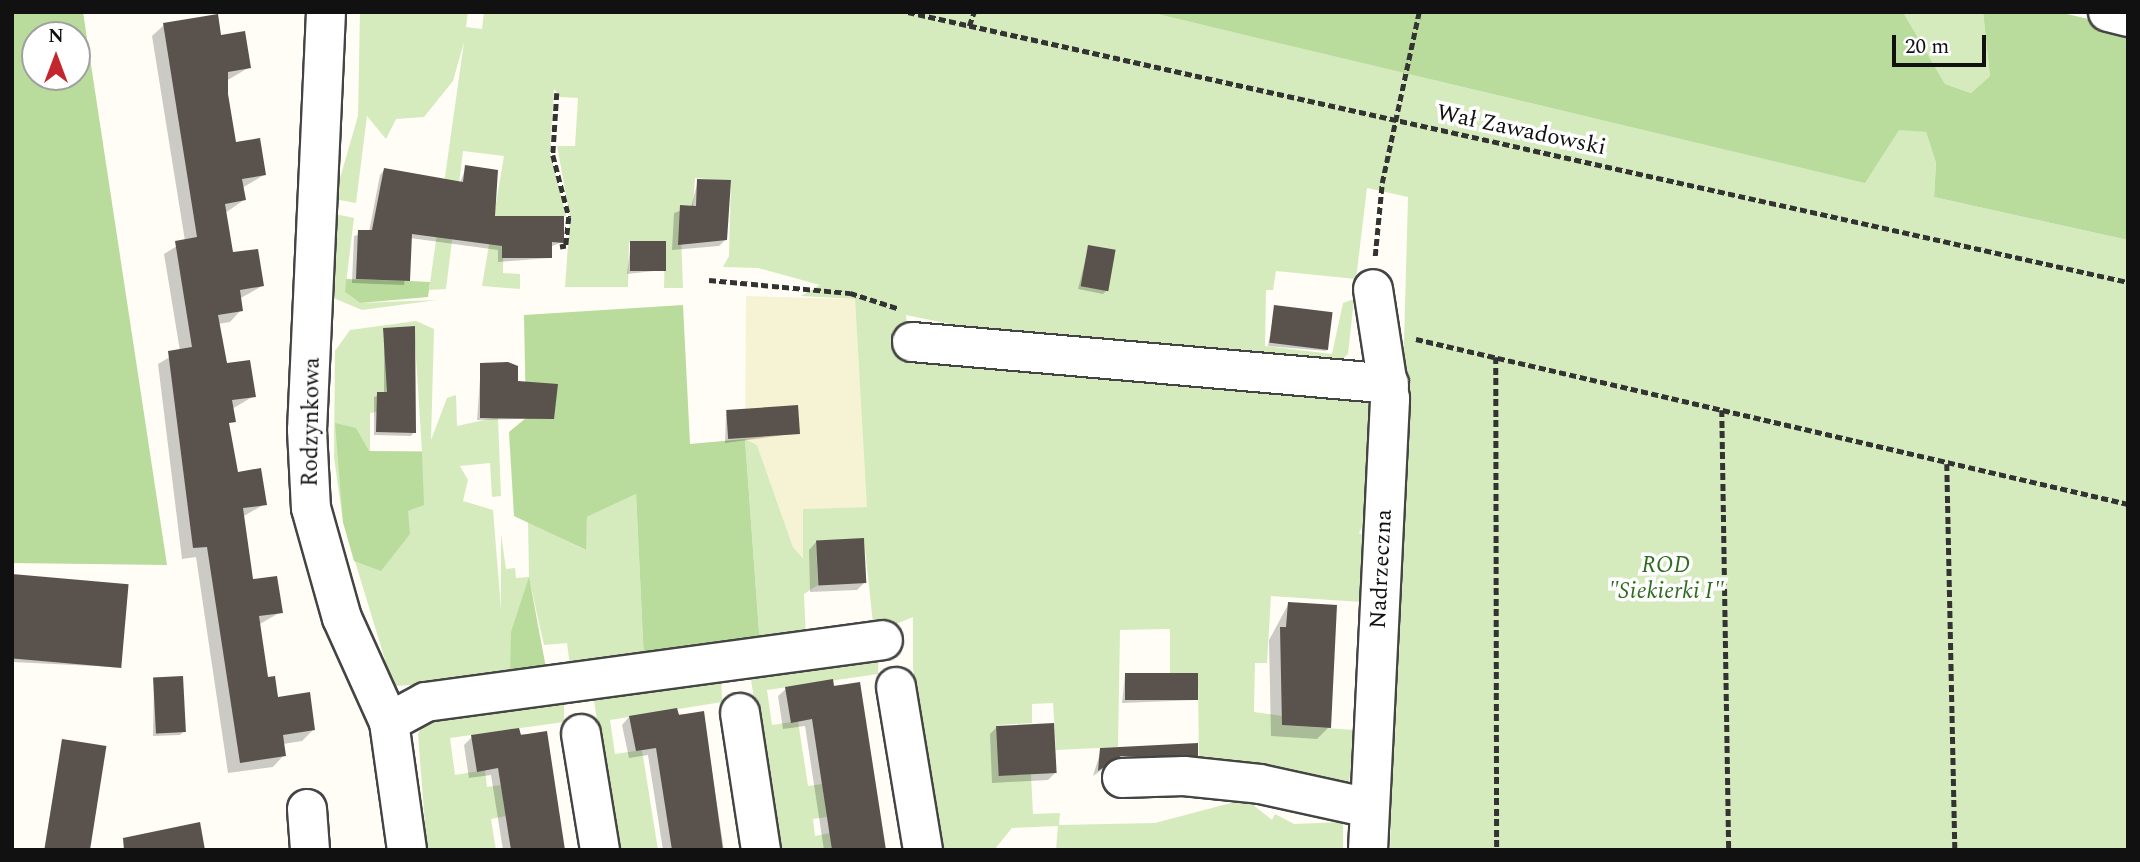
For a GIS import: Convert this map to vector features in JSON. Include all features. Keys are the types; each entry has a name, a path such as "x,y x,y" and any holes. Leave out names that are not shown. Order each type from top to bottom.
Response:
{"street":[{"name":"Rodzynkowa","path":"326,12 307,430 311,508 342,618 389,722 407,850"},
{"path":"2108,12 2128,17"},
{"name":"Nadrzeczna","path":"1368,850 1390,384 1373,289"},
{"path":"912,342 1390,384"},
{"path":"389,722 426,702 883,640"},
{"path":"896,687 923,850"},
{"path":"740,713 761,850"},
{"path":"582,734 600,850"},
{"path":"1122,778 1184,776 1247,783 1369,808"},
{"path":"307,809 310,850"}],"path":[{"name":"Wał Zawadowski","path":"908,12 2128,282"},
{"path":"969,26 974,12"},
{"path":"1373,289 1382,183 1419,12"},
{"path":"557,93 553,155 569,217 566,246 559,247"},
{"path":"709,280 850,293 906,311 912,342"},
{"path":"1401,336 2128,504"},
{"path":"1496,357 1497,850"},
{"path":"1722,410 1729,850"},
{"path":"1947,464 1955,850"}],"shaded area":[{"path":"746,296 855,299 868,507 803,509 804,558 793,547 757,445 745,439"}],"green space":[{"path":"12,12 83,12 84,21 21,21 21,91 91,91 91,65 167,565 12,563"},
{"name":"ROD \"Siekierki I\"","path":"360,12 468,12 466,27 482,29 484,12 1149,12 1841,177 1899,129 1926,132 1936,163 1934,197 2128,240 2128,850 1390,850 1408,197 1367,188 1356,279 1276,271 1273,290 1266,290 1265,346 1332,354 1343,303 1354,299 1348,354 1335,366 999,334 906,315 910,352 1373,402 1368,515 1359,533 1366,537 1361,602 1271,596 1267,663 1255,663 1254,712 1282,716 1282,725 1355,730 1348,791 1199,769 1198,673 1170,673 1170,629 1120,630 1118,747 1056,750 1053,703 1032,704 1032,723 997,725 999,776 1031,774 1033,814 1060,813 1059,825 1155,823 1246,799 1272,820 1275,814 1294,824 1343,822 1343,850 1056,850 1058,826 1012,828 994,850 943,850 913,668 913,617 874,633 864,539 816,541 818,585 804,594 806,640 760,646 745,439 757,445 793,547 803,558 803,509 867,507 855,299 801,296 820,285 758,268 723,267 729,256 731,181 695,178 693,206 680,205 683,288 664,288 665,241 629,242 628,287 565,287 570,217 557,146 575,146 578,98 560,97 554,89 550,153 566,216 504,216 503,273 520,274 520,289 482,286 504,156 463,151 446,289 429,290 464,42 453,81 424,117 396,119 386,139 367,116 356,203 334,199 358,116"},
{"path":"1149,12 1903,12 1945,84 1971,93 1990,76 1983,12 2058,12 2128,28 2128,240 1934,197 1936,163 1926,132 1899,130 1865,183"},
{"path":"1903,12 1983,12 1990,76 1971,93 1945,84"},
{"path":"335,214 354,218 345,292 360,303 437,300 362,310 331,297"},
{"path":"346,279 430,282 428,297 360,303 345,292"},
{"path":"683,305 690,444 745,439 760,646 644,661 636,494 587,517 586,550 514,516 509,432 526,418 524,315"},
{"path":"416,321 434,329 431,440 447,398 456,395 457,426 498,417 501,496 492,497 490,463 460,466 468,480 463,501 493,510 501,609 501,534 506,569 515,568 516,578 529,577 528,522 585,550 587,517 636,494 644,661 570,666 567,643 544,645 530,583 532,679 393,686 343,522 334,457 335,351 350,330","holes":["414,326 422,451 370,451 370,413 377,412 377,392 388,392 383,328"]},
{"path":"335,423 356,428 369,451 422,452 424,505 408,511 410,534 381,571 354,561 343,522"},
{"path":"529,577 546,668 510,681 511,632"},
{"path":"879,649 878,674 767,690 772,725 798,721 808,786 822,784 827,817 813,819 815,836 830,833 832,850 778,850 749,667"},
{"path":"721,671 722,702 610,720 615,754 642,750 658,850 617,850 593,694"},
{"path":"564,697 564,722 450,738 455,775 485,770 487,787 501,785 506,816 491,819 496,850 427,850 418,734 426,717"}],"building":[{"path":"218,14 221,35 245,31 251,68 228,72 228,94 236,142 260,138 266,175 242,179 246,200 225,204 233,252 258,249 264,286 240,290 243,311 218,315 227,363 250,360 256,397 232,400 236,422 229,423 238,472 261,468 267,505 243,508 253,579 277,576 283,613 259,616 268,677 275,676 278,697 310,692 315,730 283,735 286,756 240,763 207,547 193,548 168,351 192,347 175,241 197,237 163,23"},
{"path":"465,165 498,170 495,216 564,216 564,243 552,242 552,258 502,258 502,246 412,234 410,281 356,279 358,230 372,230 384,168 463,182"},
{"path":"697,179 731,180 727,240 678,245 680,205 696,206"},
{"path":"630,241 666,241 666,271 630,271"},
{"path":"1088,245 1116,250 1108,291 1081,286"},
{"path":"1274,305 1333,312 1328,350 1269,343"},
{"path":"415,326 416,433 376,432 377,392 387,392 383,328"},
{"path":"508,362 518,366 518,381 558,384 554,419 480,418 480,363"},
{"path":"798,405 800,434 728,439 726,410"},
{"path":"864,538 866,583 818,585 816,541"},
{"path":"12,574 129,584 121,668 12,658"},
{"path":"1288,602 1337,605 1331,728 1282,725 1280,627 1286,627"},
{"path":"1125,673 1198,673 1198,700 1125,700"},
{"path":"183,676 186,732 156,733 153,678"},
{"path":"833,679 834,686 860,682 886,850 832,850 812,719 791,723 785,687"},
{"path":"677,708 679,715 704,711 723,850 672,850 656,748 636,751 629,716"},
{"path":"1054,723 1057,773 999,776 996,726"},
{"path":"519,728 521,735 547,731 565,850 511,850 498,768 477,772 471,735"},
{"path":"62,739 106,746 90,850 44,850"},
{"path":"1198,743 1198,756 1121,756 1098,771 1100,748"},
{"path":"200,822 205,850 124,850 123,838"}]}
